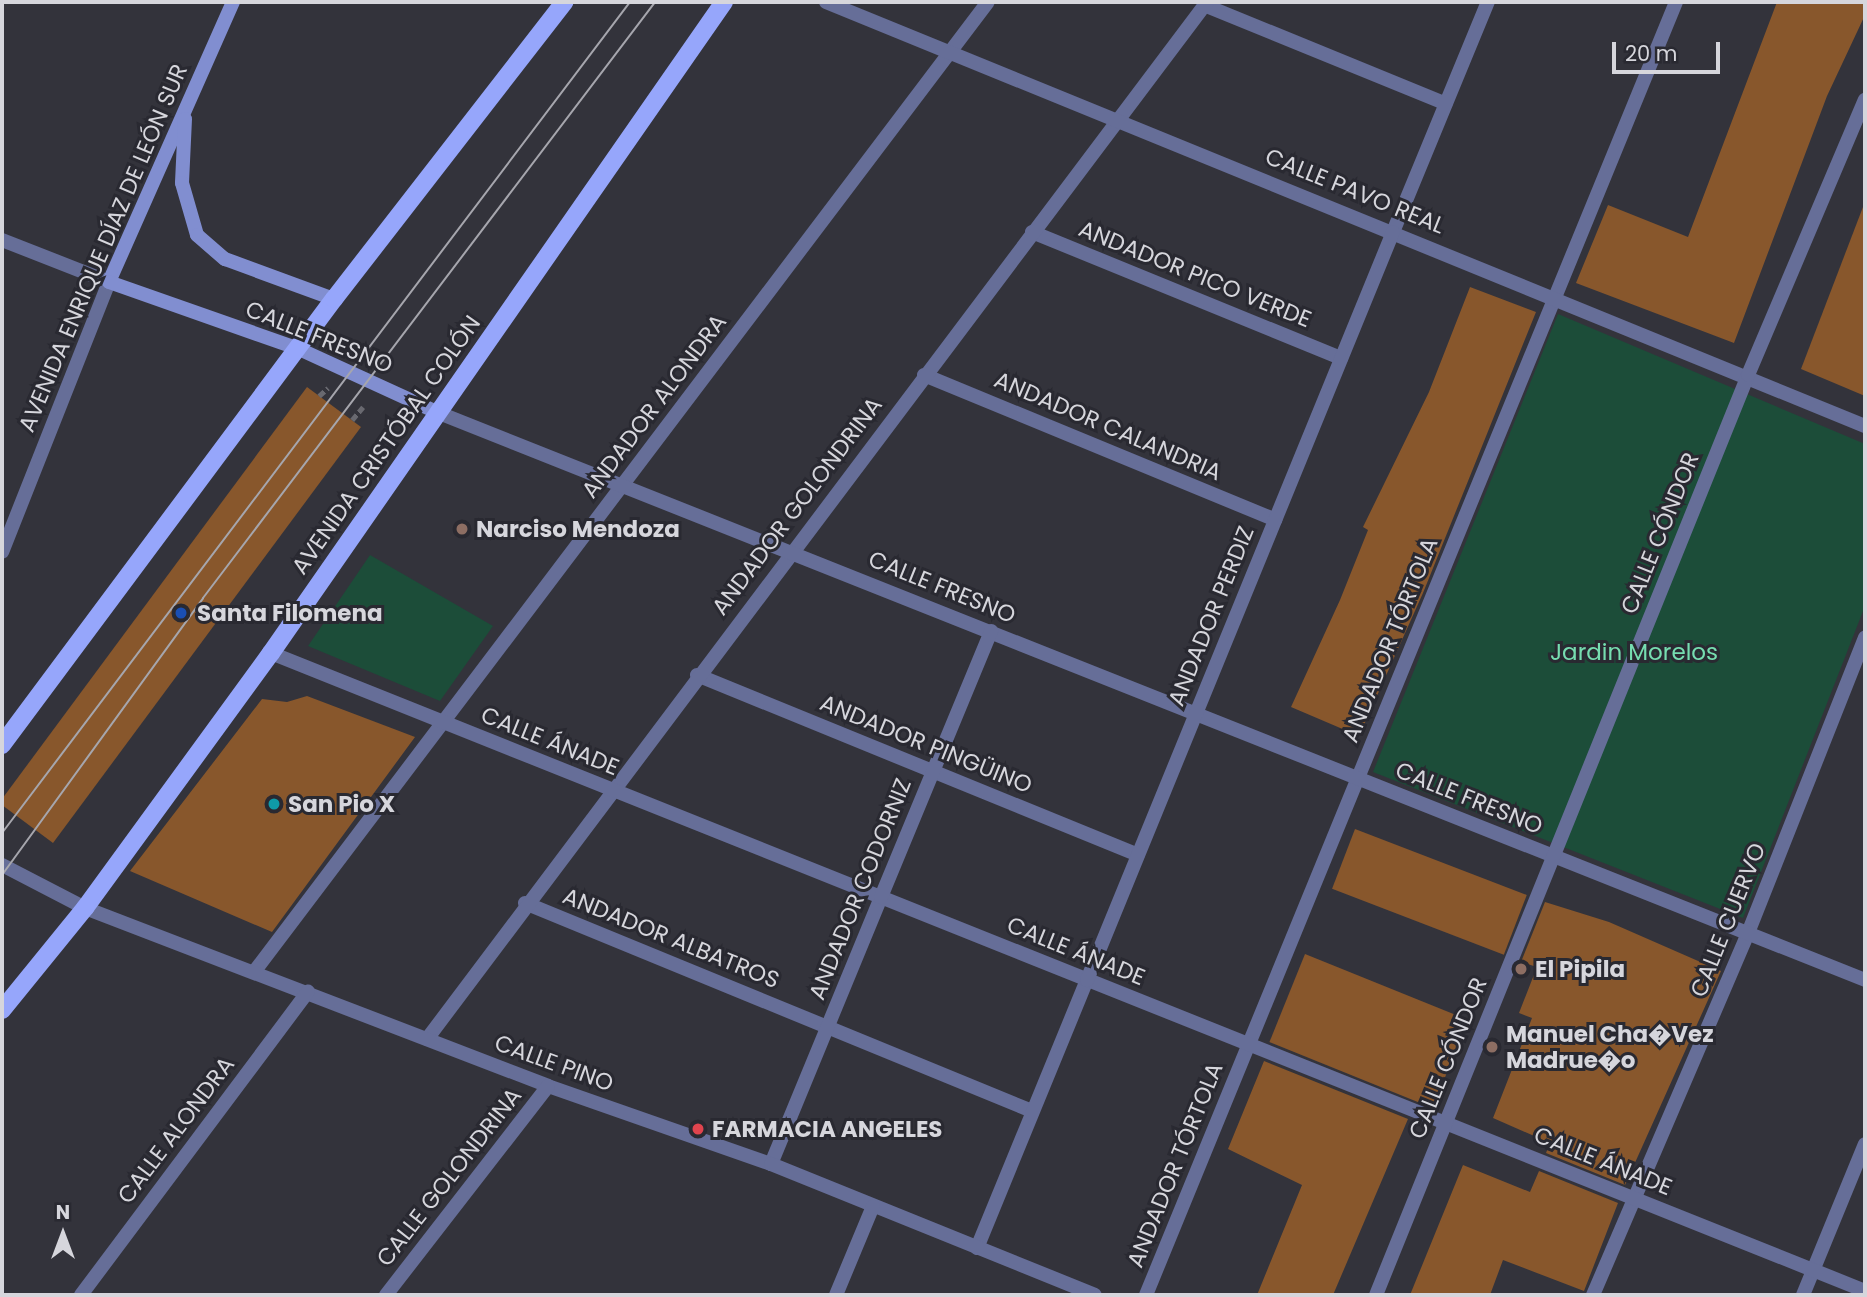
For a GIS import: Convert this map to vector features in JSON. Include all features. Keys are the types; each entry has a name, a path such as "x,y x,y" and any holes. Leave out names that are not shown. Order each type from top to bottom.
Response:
{"main road":[{"name":"AVENIDA ENRIQUE DÍAZ DE LEÓN SUR","path":"109,282 233,2"},
{"path":"2,745 334,299 564,2"},
{"name":"AVENIDA CRISTÓBAL COLÓN","path":"2,1010 85,908 271,653 724,2"},
{"path":"185,111 182,183 197,235 225,259 334,299"},
{"name":"CALLE FRESNO","path":"109,282 299,349 439,413"}],"street":[{"name":"CALLE PAVO REAL","path":"826,2 1748,375 1865,426"},
{"name":"ANDADOR ALONDRA","path":"254,972 988,2"},
{"name":"ANDADOR PERDIZ","path":"977,1248 1488,2"},
{"name":"ANDADOR TÓRTOLA","path":"1146,1295 1676,2"},
{"path":"1206,3 1446,104"},
{"name":"ANDADOR GOLONDRINA","path":"427,1039 525,903 1206,3"},
{"name":"CALLE CÓNDOR","path":"1376,1295 1555,858 1748,375 1865,100"},
{"name":"ANDADOR PICO VERDE","path":"1032,232 1341,358"},
{"name":"CALLE FRESNO","path":"2,240 109,282"},
{"name":"AVENIDA ENRIQUE DÍAZ DE LEÓN SUR","path":"2,552 109,282"},
{"name":"ANDADOR CALANDRIA","path":"924,375 1275,520"},
{"name":"CALLE FRESNO","path":"439,413 1865,980"},
{"name":"ANDADOR CODORNIZ","path":"771,1164 991,631"},
{"name":"CALLE CUERVO","path":"1593,1295 1748,933 1865,637"},
{"name":"CALLE ÁNADE","path":"271,653 1865,1291"},
{"name":"ANDADOR PINGÜINO","path":"697,675 1138,855"},
{"name":"CALLE PINO","path":"2,865 85,908 548,1086 771,1164 1095,1295"},
{"name":"ANDADOR ALBATROS","path":"525,903 1032,1111"},
{"name":"CALLE ALONDRA","path":"81,1295 308,992"},
{"name":"CALLE GOLONDRINA","path":"386,1295 548,1086"},
{"path":"1803,1295 1865,1144"},
{"path":"836,1295 873,1206"}],"path":[{"path":"352,420 363,407"}],"green space":[{"name":"Jardin Morelos","path":"1558,314 1865,444 1865,606 1743,918 1373,772"},
{"path":"370,555 493,626 440,701 308,646"}],"building":[{"path":"1777,2 1865,2 1865,15 1827,96 1734,343 1576,283 1608,205 1688,237"},
{"path":"1865,207 1865,396 1801,369"},
{"path":"1470,287 1536,312 1423,593 1359,736 1291,707 1340,600 1368,530 1363,527 1429,392"},
{"name":"Santa Filomena","path":"307,387 361,427 53,843 2,805 2,799"},
{"name":"San Pio X","path":"307,696 415,737 272,932 130,871 262,699 287,702"},
{"path":"1355,829 1527,895 1504,955 1332,889"},
{"path":"1545,902 1609,922 1721,971 1625,1185 1546,1153 1550,1143 1493,1118 1532,1018 1519,1013 1537,967 1521,962"},
{"path":"1305,954 1468,1020 1433,1108 1269,1042"},
{"path":"1264,1061 1408,1119 1333,1295 1257,1295 1302,1185 1228,1149"},
{"path":"1463,1165 1530,1192 1539,1171 1618,1203 1584,1291 1503,1260 1490,1295 1410,1295"}],"tram line":[{"path":"2,833 630,2"},
{"path":"2,875 203,598 655,2"}],"place":[{"name":"Narciso Mendoza","path":"462,529"},
{"name":"Santa Filomena","path":"181,613"},
{"name":"San Pio X","path":"274,804"},
{"name":"El Pipila","path":"1521,969"},
{"name":"Manuel Cha�Vez Madrue�o","path":"1492,1047"},
{"name":"FARMACIA ANGELES","path":"698,1129"}]}
